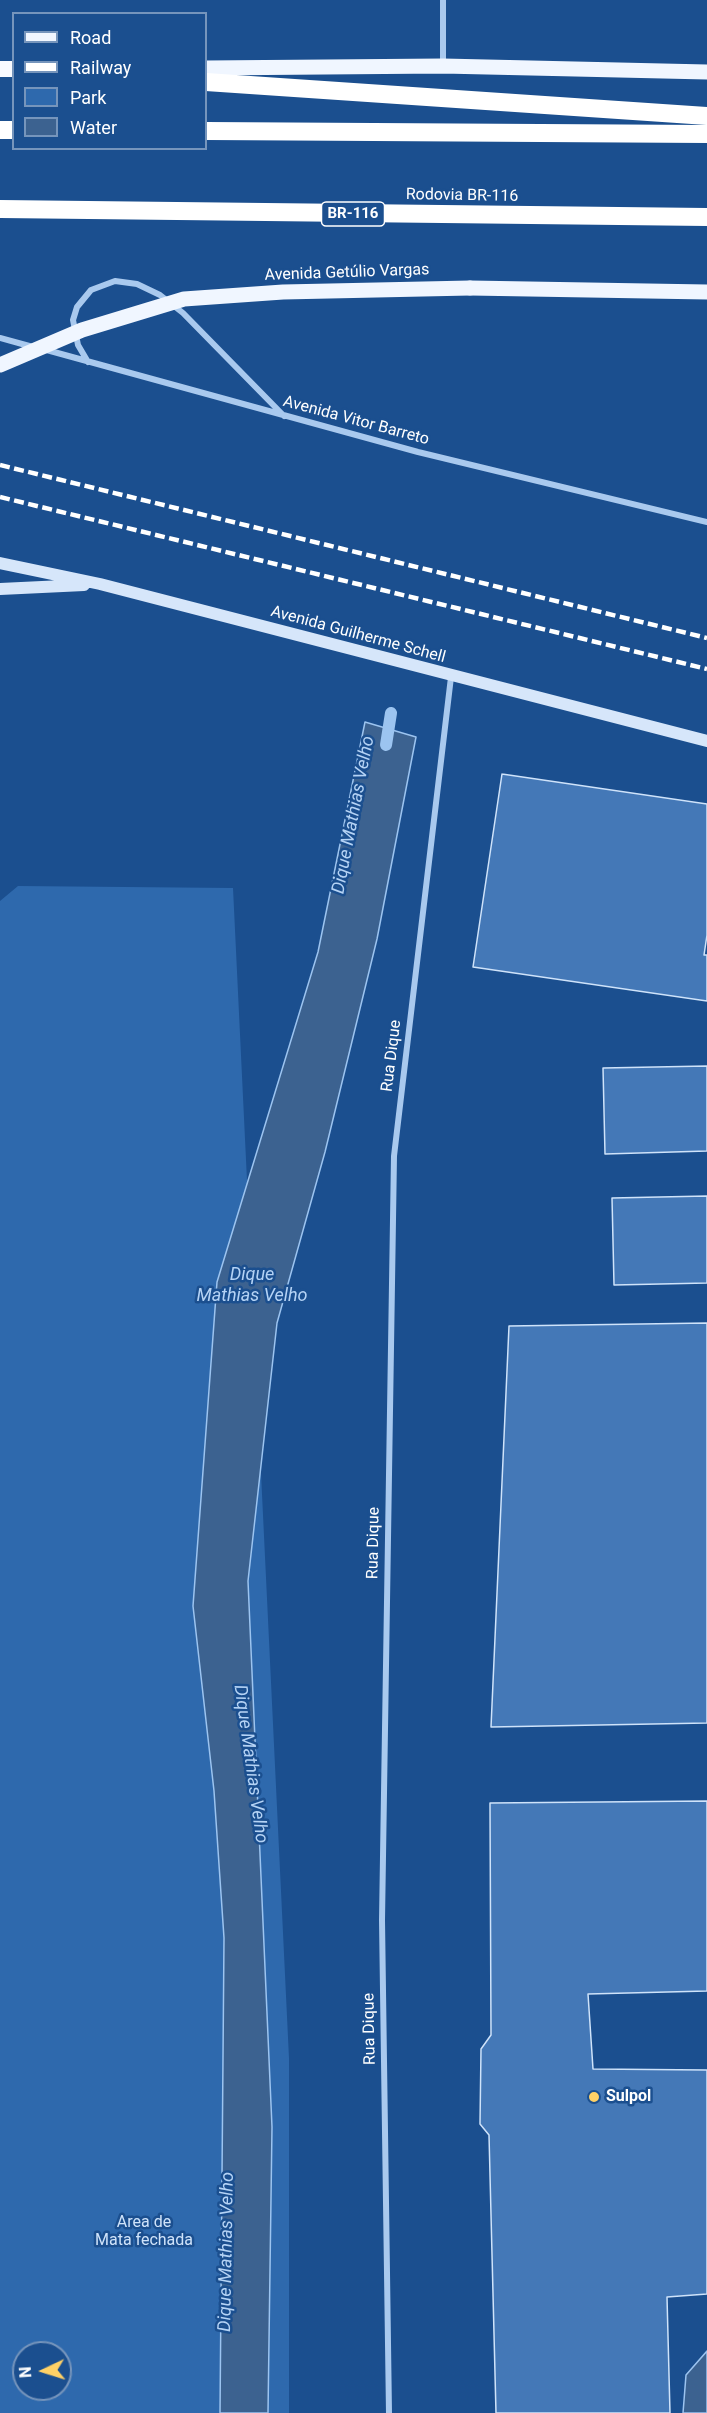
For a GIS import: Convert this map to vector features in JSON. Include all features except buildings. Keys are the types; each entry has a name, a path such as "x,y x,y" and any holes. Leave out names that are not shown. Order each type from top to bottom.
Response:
{"highway":[{"path":"207,82 707,116"},
{"path":"207,131 707,134"},
{"name":"Rodovia BR-116","path":"0,209 707,217"}],"main road":[{"path":"207,68 443,66 707,72"},
{"name":"Avenida Getúlio Vargas","path":"0,364 82,330 184,299 283,292 470,288 707,292"},
{"name":"Avenida Guilherme Schell","path":"0,563 100,584 451,677 707,741"},
{"path":"0,589 100,584"}],"street":[{"path":"443,0 443,66"},
{"path":"88,362 78,345 73,320 77,307 91,290 115,281 137,284 160,295 183,313 285,416"},
{"name":"Avenida Vitor Barreto","path":"0,338 418,452 707,522"},
{"name":"Rua Dique","path":"389,2413 382,1920 394,1156 451,677"}],"green space":[{"name":"Area de Mata fechada","path":"18,886 233,888 289,2058 289,2413 0,2413 0,901"}],"water":[{"name":"Dique Mathias Velho","path":"365,722 416,737 377,939 325,1152 277,1323 248,1581 272,2127 268,2413 220,2413 224,1938 214,1791 193,1606 217,1282 318,952"},
{"path":"707,2351 707,2413 683,2413 686,2375"}],"waterway":[{"name":"Dique Mathias Velho","path":"386,745 391,713"}],"railway":[{"path":"0,465 707,638"},
{"path":"0,497 707,669"}],"place":[{"name":"Sulpol","path":"594,2097"}]}
